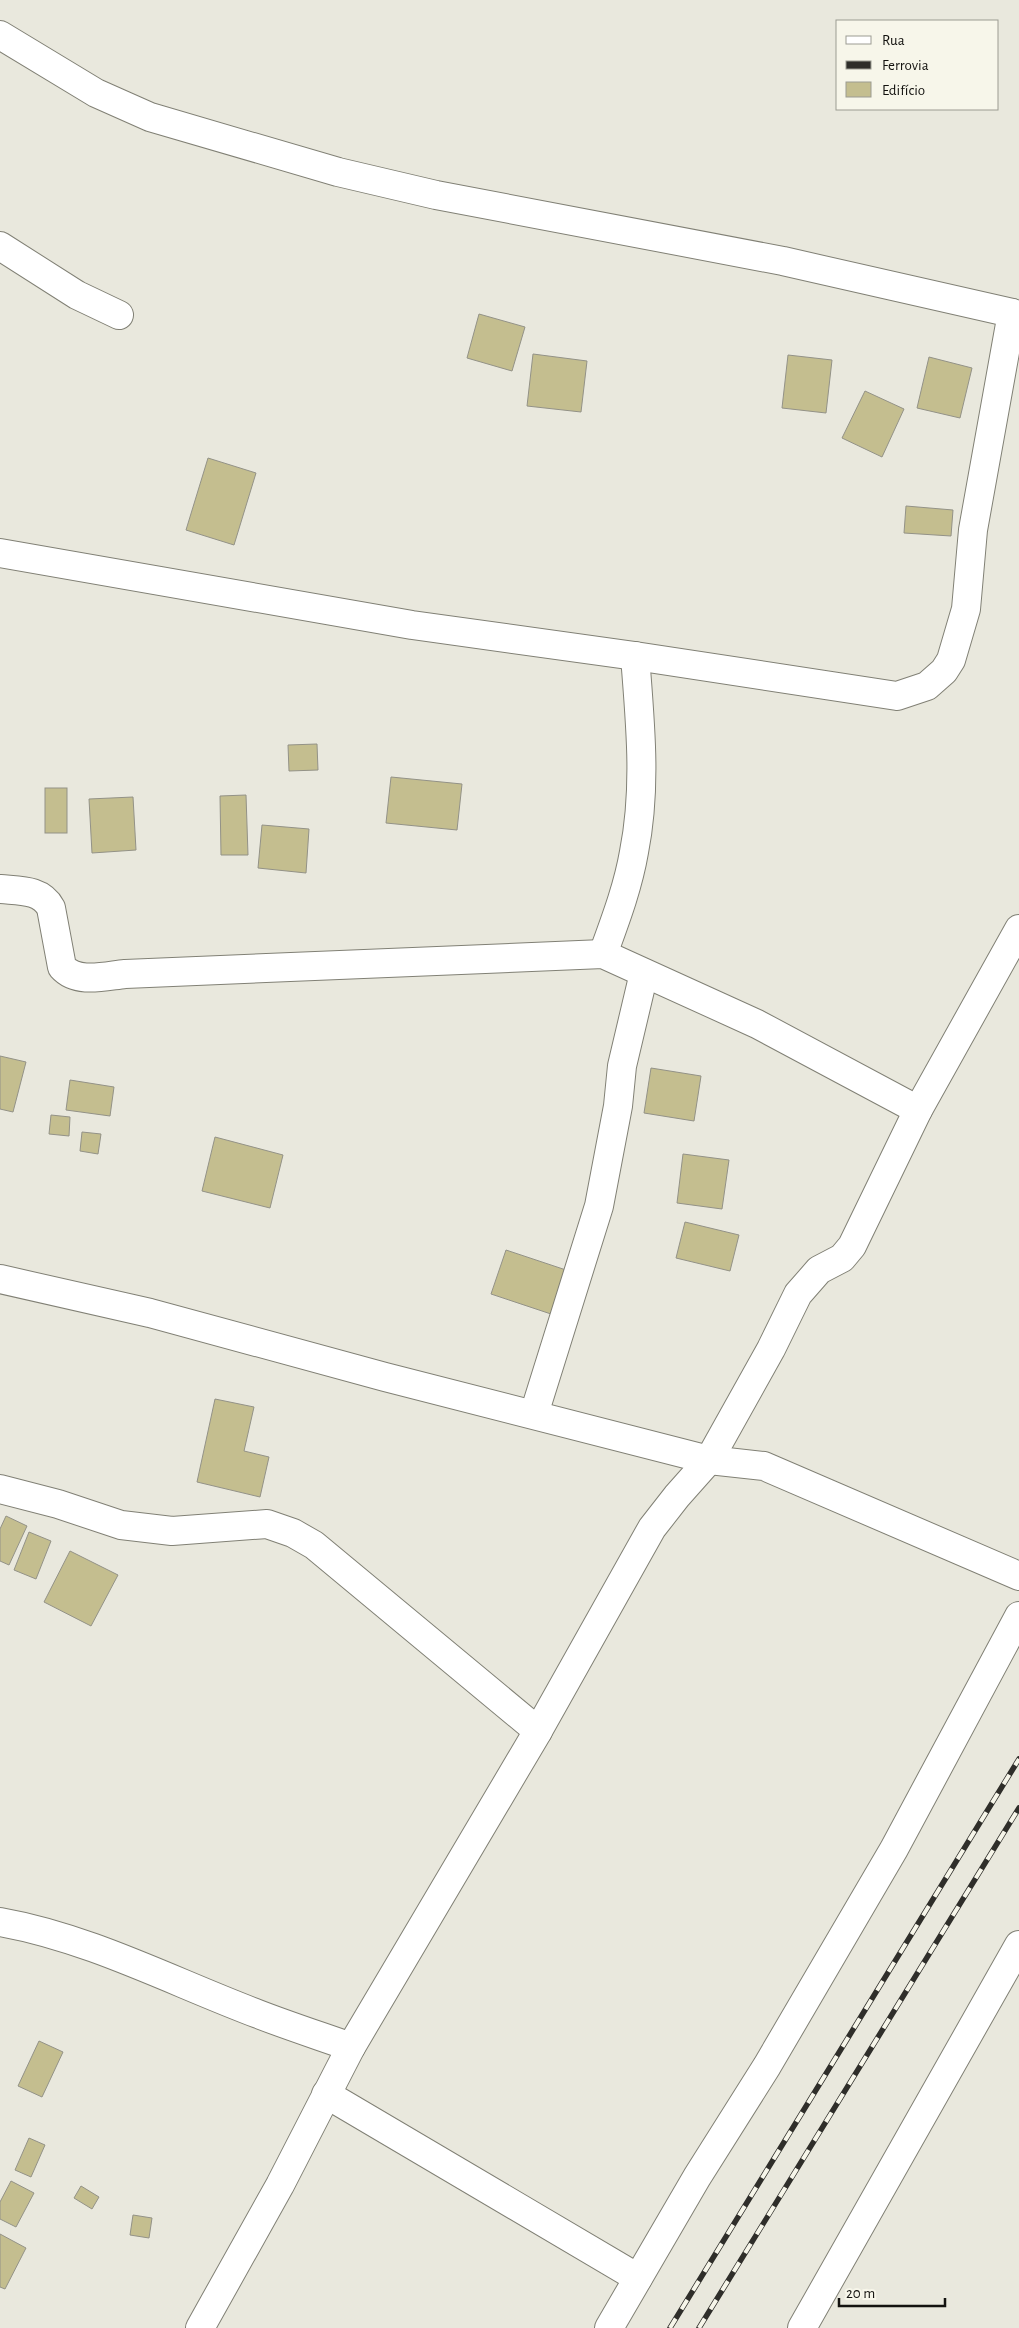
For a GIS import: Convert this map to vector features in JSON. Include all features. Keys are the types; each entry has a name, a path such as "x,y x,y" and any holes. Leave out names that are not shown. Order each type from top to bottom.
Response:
{"street":[{"path":"0,35 96,92 150,117 338,172 436,195 802,265 1015,314 972,530 966,609 951,660 927,686 898,696 635,656 412,625 0,553"},
{"path":"0,246 77,295 119,315"},
{"path":"603,954 626,886 635,852 640,814 642,769 635,656"},
{"path":"0,889 31,892 47,900 51,908 62,967 68,973 80,978 135,973 603,954 757,1024 918,1110"},
{"path":"200,2328 280,2185 351,2047 538,1731 652,1528 709,1460 771,1349 798,1294 819,1270 842,1258 852,1246 918,1110 1019,930"},
{"path":"534,1414 599,1206 618,1106 622,1066 644,973"},
{"path":"0,1279 150,1313 384,1377 709,1460 764,1466 1019,1576"},
{"path":"0,1489 58,1504 121,1525 172,1530 267,1524 293,1533 314,1545 538,1731"},
{"path":"610,2328 697,2177 767,2066 894,1849 1019,1616"},
{"path":"0,1922 24,1926 100,1951 258,2014 351,2047"},
{"path":"802,2328 1019,1945"},
{"path":"326,2094 638,2278"}],"building":[{"path":"479,314 525,327 512,371 467,358"},
{"path":"533,354 587,361 581,412 527,406"},
{"path":"788,355 832,360 826,413 782,408"},
{"path":"929,357 972,368 960,418 917,408"},
{"path":"865,391 904,409 882,457 842,438"},
{"path":"208,458 256,473 234,545 186,530"},
{"path":"906,506 953,510 951,536 904,533"},
{"path":"317,744 318,770 289,771 288,745"},
{"path":"391,777 462,784 457,830 386,823"},
{"path":"45,788 67,788 67,833 45,833"},
{"path":"246,795 248,855 221,855 220,796"},
{"path":"133,797 136,850 92,853 89,799"},
{"path":"262,825 309,829 306,873 258,868"},
{"path":"0,1056 26,1062 13,1112 0,1109"},
{"path":"651,1068 701,1076 694,1121 644,1113"},
{"path":"70,1080 114,1087 110,1116 66,1110"},
{"path":"51,1115 70,1117 69,1136 49,1134"},
{"path":"82,1132 101,1134 98,1154 80,1151"},
{"path":"215,1137 283,1155 270,1208 202,1191"},
{"path":"683,1154 729,1160 722,1209 677,1203"},
{"path":"685,1222 739,1235 730,1271 676,1258"},
{"path":"506,1250 572,1272 557,1316 491,1294"},
{"path":"215,1399 254,1407 244,1451 269,1457 260,1497 197,1482"},
{"path":"6,1516 27,1526 9,1565 0,1561 0,1529"},
{"path":"29,1532 51,1541 36,1579 14,1570"},
{"path":"70,1551 118,1575 91,1626 44,1602"},
{"path":"39,2041 63,2052 42,2097 18,2086"},
{"path":"29,2138 45,2145 31,2177 15,2170"},
{"path":"11,2181 34,2193 16,2227 0,2219 0,2202"},
{"path":"81,2186 99,2197 92,2209 74,2198"},
{"path":"133,2215 152,2218 149,2238 130,2235"},
{"path":"0,2234 26,2248 5,2289 0,2287"}],"railway":[{"path":"670,2328 1019,1759"},
{"path":"699,2328 1019,1808"}]}
